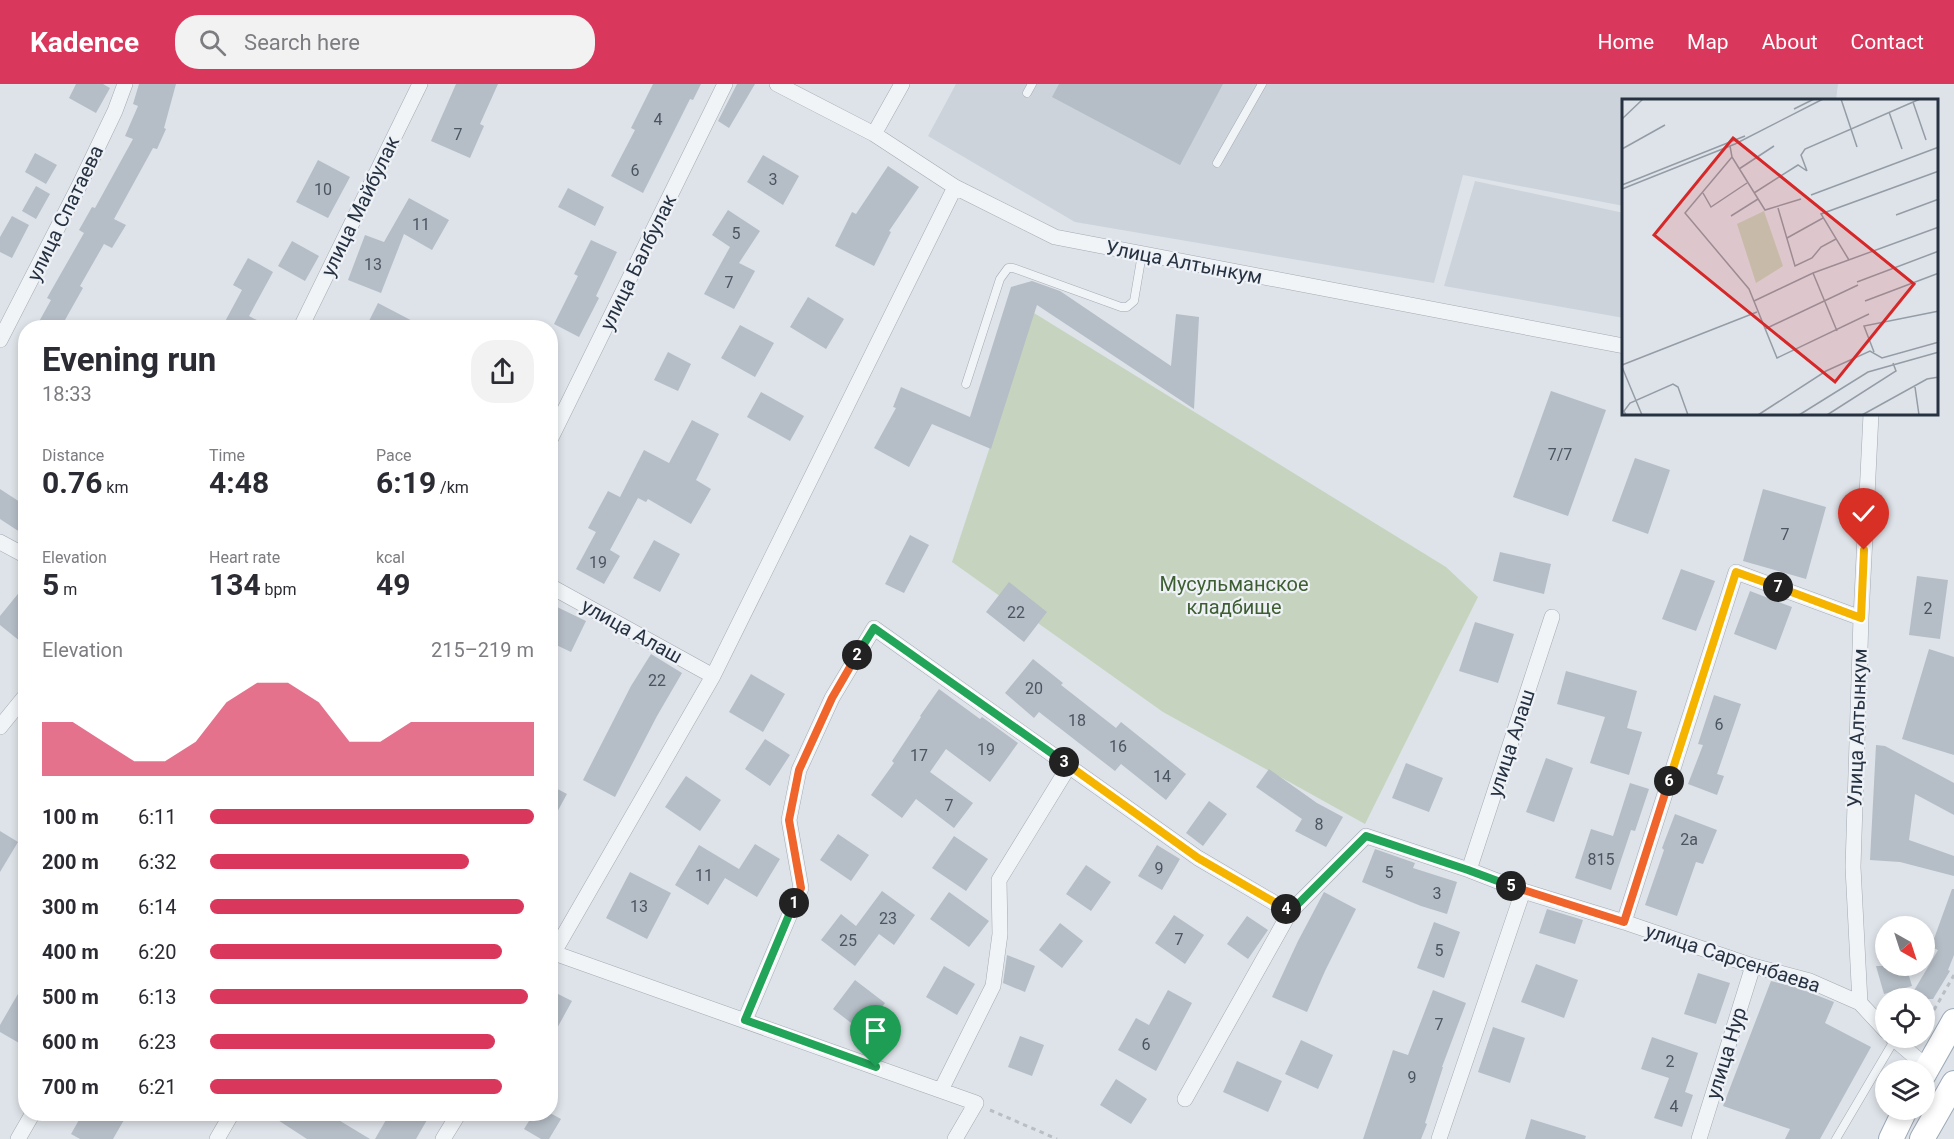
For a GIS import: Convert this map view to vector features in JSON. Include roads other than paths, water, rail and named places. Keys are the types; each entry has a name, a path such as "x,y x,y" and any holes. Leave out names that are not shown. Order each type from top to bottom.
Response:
{"main road":[{"path":"1932,1060 1954,1021"},
{"path":"1922,1139 1954,1083"},
{"path":"1891,1139 1900,1120"}],"street":[{"name":"улица Спатаева","path":"0,340 84,176 115,111 125,84"},
{"name":"улица Майбулак","path":"304,320 420,84"},
{"name":"улица Балбулак","path":"558,424 725,84"},
{"name":"Улица Алтынкум","path":"777,84 874,134 956,187 1055,237 1622,346"},
{"path":"874,134 902,84"},
{"path":"558,946 713,676 956,187"},
{"name":"Улица Алтынкум","path":"1860,1003 1853,867 1861,618 1871,416"},
{"path":"0,542 18,552"},
{"path":"1624,922 1736,572 1861,618"},
{"name":"улица Алаш","path":"558,590 713,676"},
{"name":"улица Алаш","path":"1468,870 1552,617"},
{"path":"745,1020 801,888 789,820 799,770 832,698 874,628 1198,858 1290,912 1185,1099"},
{"path":"0,727 18,705"},
{"path":"941,1090 993,986 1000,934 999,880 1069,766"},
{"name":"улица Сарсенбаева","path":"1290,912 1366,836 1468,870 1522,891 1624,922 1754,966 1810,981 1860,1003"},
{"path":"1439,1139 1522,891"},
{"path":"558,958 745,1020 976,1103 955,1139"},
{"name":"улица Нур","path":"1699,1139 1754,966"},
{"path":"1860,1003 1875,1019"},
{"path":"1903,1048 1915,1060"},
{"path":"18,1139 28,1121"},
{"path":"217,1139 227,1121"},
{"path":"443,1139 454,1121"}],"lane":[{"path":"1027,93 1032,84"},
{"path":"1217,163 1262,84"},
{"path":"966,384 1000,279 1008,268 1120,307 1127,307 1134,301 1142,254"},
{"path":"1836,1139 1885,1048"}],"park label":[{"name":"Мусульманское кладбище","path":"1234,596"}]}
